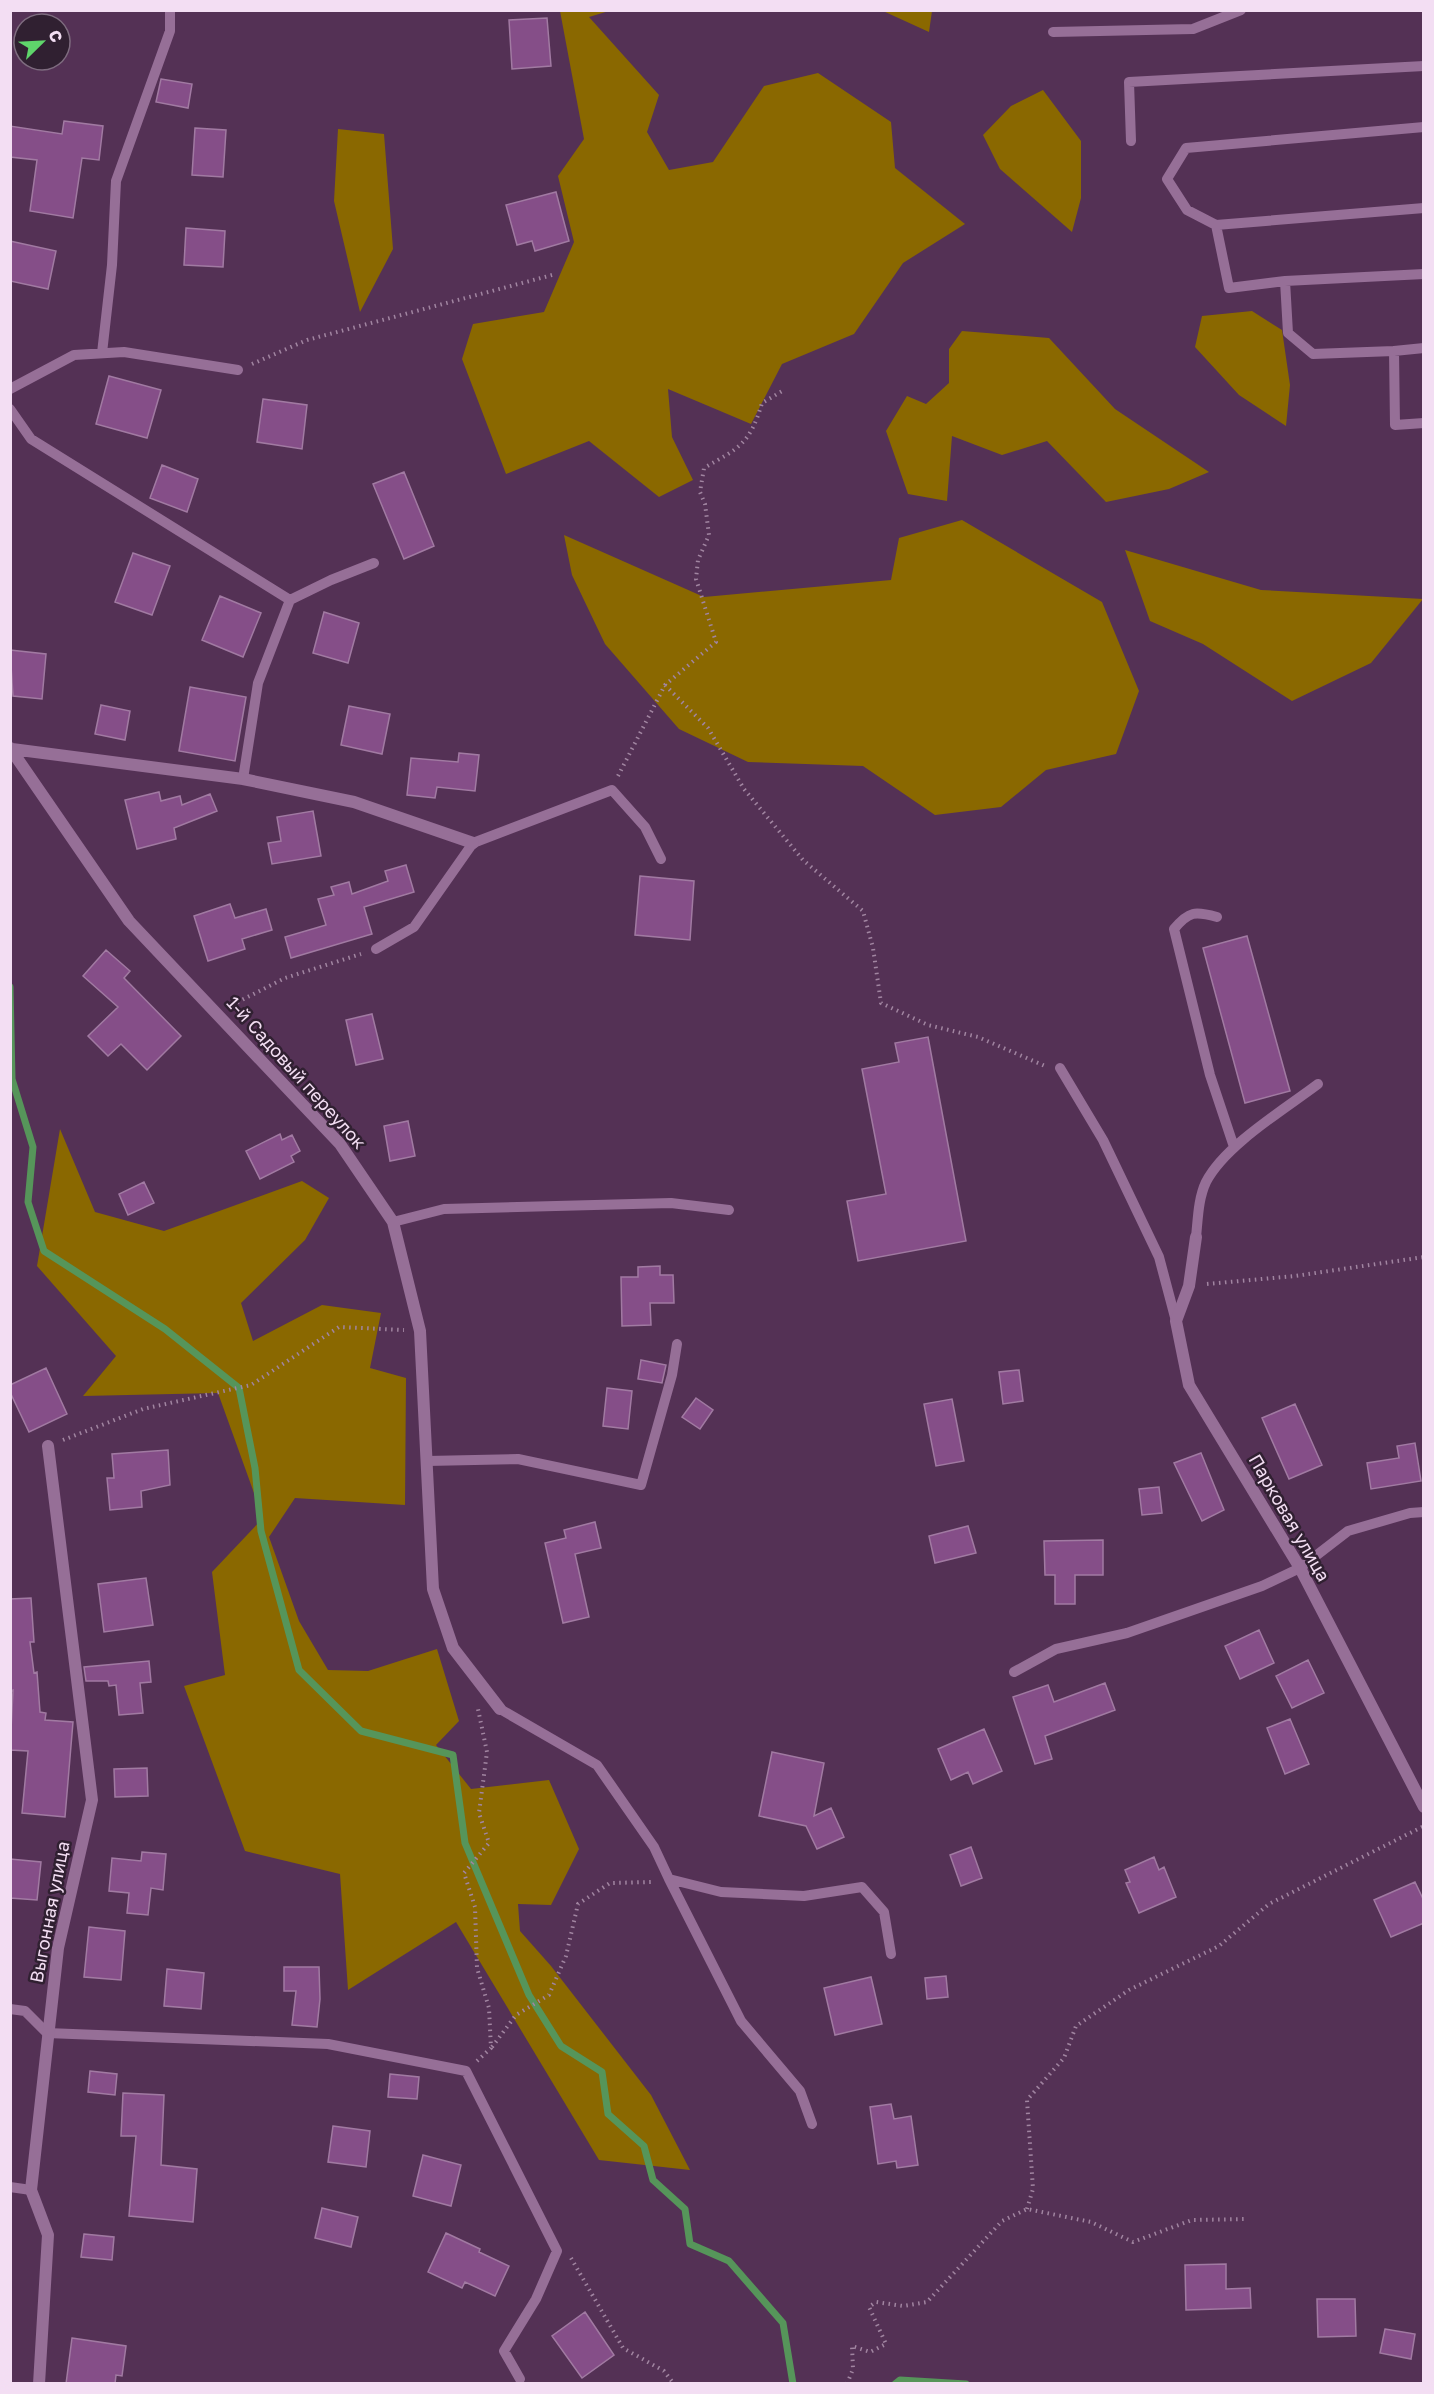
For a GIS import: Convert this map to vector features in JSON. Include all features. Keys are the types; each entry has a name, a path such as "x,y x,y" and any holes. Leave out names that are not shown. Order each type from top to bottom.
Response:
{"street":[{"path":"11,748 243,779 354,802 473,843"},
{"name":"1-й Садовый переулок","path":"11,748 129,921 218,1012 340,1144 393,1222 420,1331 433,1589 453,1648 500,1709"},
{"path":"1176,1321 1189,1286 1197,1237"},
{"name":"Парковая улица","path":"1176,1321 1189,1385 1300,1568 1424,1807"},
{"name":"Выгонная улица","path":"39,2384 48,2235 31,2190 58,1948 92,1800 48,1446"}],"lane":[{"path":"102,353 112,265 116,181 170,32 170,10"},
{"path":"1053,32 1193,29 1240,10"},
{"path":"1131,141 1129,82 1424,66"},
{"path":"1424,127 1186,147 1167,179 1187,210 1216,225 1424,208"},
{"path":"1216,225 1229,288 1285,281 1424,274"},
{"path":"1285,281 1288,333 1312,354 1424,348"},
{"path":"1394,351 1395,425 1424,423"},
{"path":"10,389 74,355 124,352 238,370"},
{"path":"10,409 31,439 290,600"},
{"path":"243,779 258,683 290,600 374,563"},
{"path":"376,950 414,927 473,843 612,790 645,827 661,859"},
{"path":"1217,916 1198,912 1184,917 1174,929 1210,1075 1234,1147"},
{"path":"1060,1068 1103,1140 1159,1257 1176,1321"},
{"path":"1197,1237 1198,1208 1206,1182 1234,1147 1318,1084"},
{"path":"393,1222 444,1209 671,1203 729,1210"},
{"path":"427,1461 518,1459 641,1485 672,1375 676,1344"},
{"path":"1014,1672 1056,1649 1127,1633 1199,1610 1300,1568 1348,1531 1410,1513 1424,1512"},
{"path":"500,1709 597,1765 654,1847 741,2020 801,2091 812,2124"},
{"path":"669,1879 721,1892 804,1896 862,1887 884,1912 891,1954"},
{"path":"10,2009 25,2011 47,2033 328,2044 466,2071 557,2252 536,2299 504,2351 520,2379"},
{"path":"10,2187 31,2190"}],"path":[{"path":"238,370 307,340 556,274"},
{"path":"612,790 665,686 716,642 696,579 699,560 709,535 705,504 700,492 704,468 737,449 754,430 762,404 784,390"},
{"path":"665,686 708,728 744,789 803,860 863,911 873,948 881,1003 928,1025 978,1037 1042,1066 1060,1068"},
{"path":"218,1012 285,978 376,950"},
{"path":"1189,1286 1295,1276 1424,1257"},
{"path":"48,1446 143,1409 251,1384 339,1327 420,1331"},
{"path":"479,1681 478,1713 487,1752 479,1813 489,1843 464,1873 475,1906 477,1968 489,2008 491,2048"},
{"path":"1027,2208 1033,2189 1028,2100 1064,2058 1076,2026 1129,1990 1220,1946 1269,1904 1424,1826"},
{"path":"466,2071 491,2048 516,2015 549,1995 566,1956 578,1904 610,1883 648,1883 669,1879"},
{"path":"847,2384 853,2369 852,2346 870,2352 886,2344 869,2307 876,2302 903,2306 927,2302 1002,2221 1027,2208 1091,2222 1133,2242 1192,2220 1248,2219"},
{"path":"557,2252 568,2254 623,2348 664,2371 674,2384"}],"shaded area":[{"path":"560,11 609,11 589,17 659,95 647,132 669,170 713,162 764,86 818,73 891,122 895,168 965,224 903,263 854,334 782,364 751,424 668,389 672,437 693,480 659,497 589,441 506,474 462,359 473,324 544,312 574,242 558,176 584,139"},
{"path":"883,11 932,11 929,32"},
{"path":"1043,90 1081,141 1081,198 1072,232 1000,169 983,135 1011,106"},
{"path":"338,129 384,134 393,249 360,312 334,201"},
{"path":"1252,311 1282,330 1290,385 1286,426 1239,395 1195,347 1202,316"},
{"path":"962,331 1049,338 1115,409 1209,472 1169,489 1106,502 1047,441 1002,455 952,436 947,501 908,494 886,431 907,396 926,404 949,383 949,349"},
{"path":"962,520 1102,602 1139,691 1116,754 1046,770 1001,807 935,815 863,766 748,762 679,729 605,644 572,575 564,535 704,597 891,580 899,538"},
{"path":"1125,550 1261,590 1423,599 1371,663 1292,701 1203,644 1150,621"},
{"path":"60,1129 95,1212 164,1231 302,1181 329,1198 305,1240 241,1303 253,1341 322,1305 381,1313 370,1368 406,1378 405,1505 295,1498 269,1537 299,1621 328,1670 368,1671 437,1649 459,1721 436,1745 471,1789 549,1780 579,1849 551,1905 518,1904 520,1931 551,1966 651,2095 690,2170 599,2160 456,1922 348,1990 340,1874 245,1851 184,1686 225,1675 212,1572 263,1518 218,1393 83,1396 116,1356 37,1266"}],"building":[{"path":"547,18 551,66 512,69 509,20"},
{"path":"161,79 192,84 188,108 156,102"},
{"path":"64,121 103,126 99,160 82,158 73,218 30,211 37,160 10,157 10,126 62,134"},
{"path":"195,128 226,130 223,177 192,175"},
{"path":"556,192 569,241 535,251 532,241 517,245 506,205"},
{"path":"186,228 225,231 223,267 184,265"},
{"path":"10,241 56,251 48,289 10,281"},
{"path":"109,376 161,390 147,438 96,424"},
{"path":"263,399 307,405 302,449 257,442"},
{"path":"162,465 198,479 187,512 150,498"},
{"path":"404,472 434,546 404,559 373,484"},
{"path":"133,553 170,566 152,615 115,602"},
{"path":"220,596 261,613 243,657 202,640"},
{"path":"324,612 359,623 348,663 313,653"},
{"path":"10,650 46,654 42,699 13,696"},
{"path":"190,687 246,697 235,761 179,751"},
{"path":"101,705 130,711 125,740 95,734"},
{"path":"349,706 390,714 382,754 341,745"},
{"path":"459,753 479,755 475,791 437,787 435,798 407,795 411,758 458,762"},
{"path":"159,792 161,801 180,796 182,805 210,794 217,811 174,828 176,839 137,849 125,800"},
{"path":"313,811 321,856 272,864 268,843 281,841 277,817"},
{"path":"406,865 414,892 364,907 372,934 291,958 285,937 326,925 318,899 334,895 331,887 349,882 352,894 388,881 385,871"},
{"path":"640,876 694,881 690,940 635,935"},
{"path":"230,904 235,918 266,909 272,930 242,939 245,949 208,961 194,916"},
{"path":"1247,936 1290,1091 1245,1103 1203,948"},
{"path":"106,950 130,971 124,978 181,1036 147,1070 121,1044 108,1056 88,1036 118,1007 83,976"},
{"path":"372,1014 383,1059 356,1065 346,1020"},
{"path":"928,1037 966,1241 858,1261 847,1201 886,1194 862,1069 899,1062 895,1043"},
{"path":"408,1121 415,1156 390,1161 384,1126"},
{"path":"280,1134 282,1140 292,1135 300,1151 291,1156 294,1162 260,1179 246,1151"},
{"path":"144,1182 154,1203 128,1215 119,1194"},
{"path":"660,1266 660,1275 673,1275 674,1303 650,1303 651,1325 622,1326 621,1277 638,1277 638,1267"},
{"path":"641,1360 666,1365 662,1383 638,1379"},
{"path":"46,1368 67,1414 29,1432 10,1392 10,1385"},
{"path":"1019,1370 1023,1401 1003,1404 999,1372"},
{"path":"607,1388 632,1391 628,1429 603,1426"},
{"path":"696,1398 713,1410 700,1429 682,1417"},
{"path":"952,1399 964,1461 936,1466 924,1404"},
{"path":"1295,1404 1322,1465 1289,1479 1262,1418"},
{"path":"1415,1443 1421,1481 1371,1489 1367,1463 1399,1458 1397,1446"},
{"path":"168,1450 170,1485 141,1491 142,1507 110,1510 107,1478 114,1478 112,1454"},
{"path":"1201,1453 1224,1510 1202,1521 1174,1463"},
{"path":"1159,1487 1162,1513 1142,1515 1139,1489"},
{"path":"595,1522 601,1548 575,1554 589,1617 563,1623 545,1543 566,1538 564,1530"},
{"path":"968,1526 976,1553 935,1563 929,1536"},
{"path":"1103,1540 1103,1575 1075,1575 1075,1604 1055,1604 1055,1575 1045,1575 1044,1541"},
{"path":"146,1578 153,1625 104,1632 98,1584"},
{"path":"31,1598 34,1642 30,1642 34,1673 37,1672 40,1712 46,1713 45,1720 73,1722 65,1817 22,1813 28,1751 10,1750 13,1690 10,1691 10,1599"},
{"path":"1259,1630 1274,1663 1240,1679 1225,1646"},
{"path":"1308,1660 1324,1693 1292,1708 1276,1676"},
{"path":"149,1661 151,1682 140,1683 143,1713 119,1715 116,1685 109,1686 108,1681 86,1681 84,1667"},
{"path":"1105,1683 1115,1710 1045,1736 1052,1759 1035,1764 1013,1697 1048,1685 1054,1702"},
{"path":"1290,1719 1309,1764 1285,1774 1267,1728"},
{"path":"984,1729 1002,1771 973,1784 968,1772 951,1780 938,1749"},
{"path":"772,1752 824,1763 814,1816 831,1808 844,1837 817,1849 806,1826 759,1816"},
{"path":"147,1768 148,1796 115,1797 114,1769"},
{"path":"971,1847 982,1878 961,1886 950,1855"},
{"path":"142,1852 166,1854 163,1890 151,1888 148,1915 127,1913 129,1893 109,1891 112,1858 141,1861"},
{"path":"1154,1857 1159,1870 1164,1867 1176,1897 1139,1913 1126,1883 1130,1882 1125,1870"},
{"path":"10,1859 41,1862 37,1900 10,1898"},
{"path":"1415,1882 1424,1901 1424,1923 1391,1937 1374,1900"},
{"path":"89,1927 125,1931 121,1980 84,1977"},
{"path":"284,1967 319,1967 320,1999 317,2027 292,2025 296,1991 284,1991"},
{"path":"167,1969 204,1973 201,2009 164,2006"},
{"path":"946,1976 948,1997 927,1999 925,1978"},
{"path":"871,1977 882,2024 835,2035 824,1988"},
{"path":"90,2071 117,2074 115,2095 88,2092"},
{"path":"390,2074 419,2077 417,2099 388,2097"},
{"path":"123,2093 164,2095 161,2165 197,2169 193,2222 129,2216 136,2136 121,2136"},
{"path":"891,2104 894,2119 911,2116 918,2165 897,2168 896,2161 878,2164 870,2107"},
{"path":"333,2126 370,2131 366,2167 328,2162"},
{"path":"423,2155 461,2165 451,2206 413,2196"},
{"path":"322,2208 358,2217 351,2247 315,2238"},
{"path":"446,2233 509,2266 495,2296 465,2282 462,2288 428,2272"},
{"path":"84,2234 114,2237 112,2260 81,2257"},
{"path":"1226,2264 1226,2289 1250,2288 1251,2308 1186,2310 1185,2265"},
{"path":"1317,2299 1355,2299 1356,2336 1318,2337"},
{"path":"585,2312 614,2355 582,2378 552,2336"},
{"path":"1385,2329 1415,2334 1411,2359 1380,2353"},
{"path":"72,2338 126,2346 122,2376 116,2375 115,2384 66,2384"}],"waterway":[{"path":"10,987 12,1079 33,1147 28,1202 44,1251 165,1329 239,1388 255,1468 261,1531 299,1670 361,1731 453,1755 465,1843 529,1995 561,2046 602,2072 608,2114 644,2146 653,2180 685,2209 690,2244 729,2261 783,2323 793,2384"},
{"path":"895,2384 900,2380 966,2384"}]}
